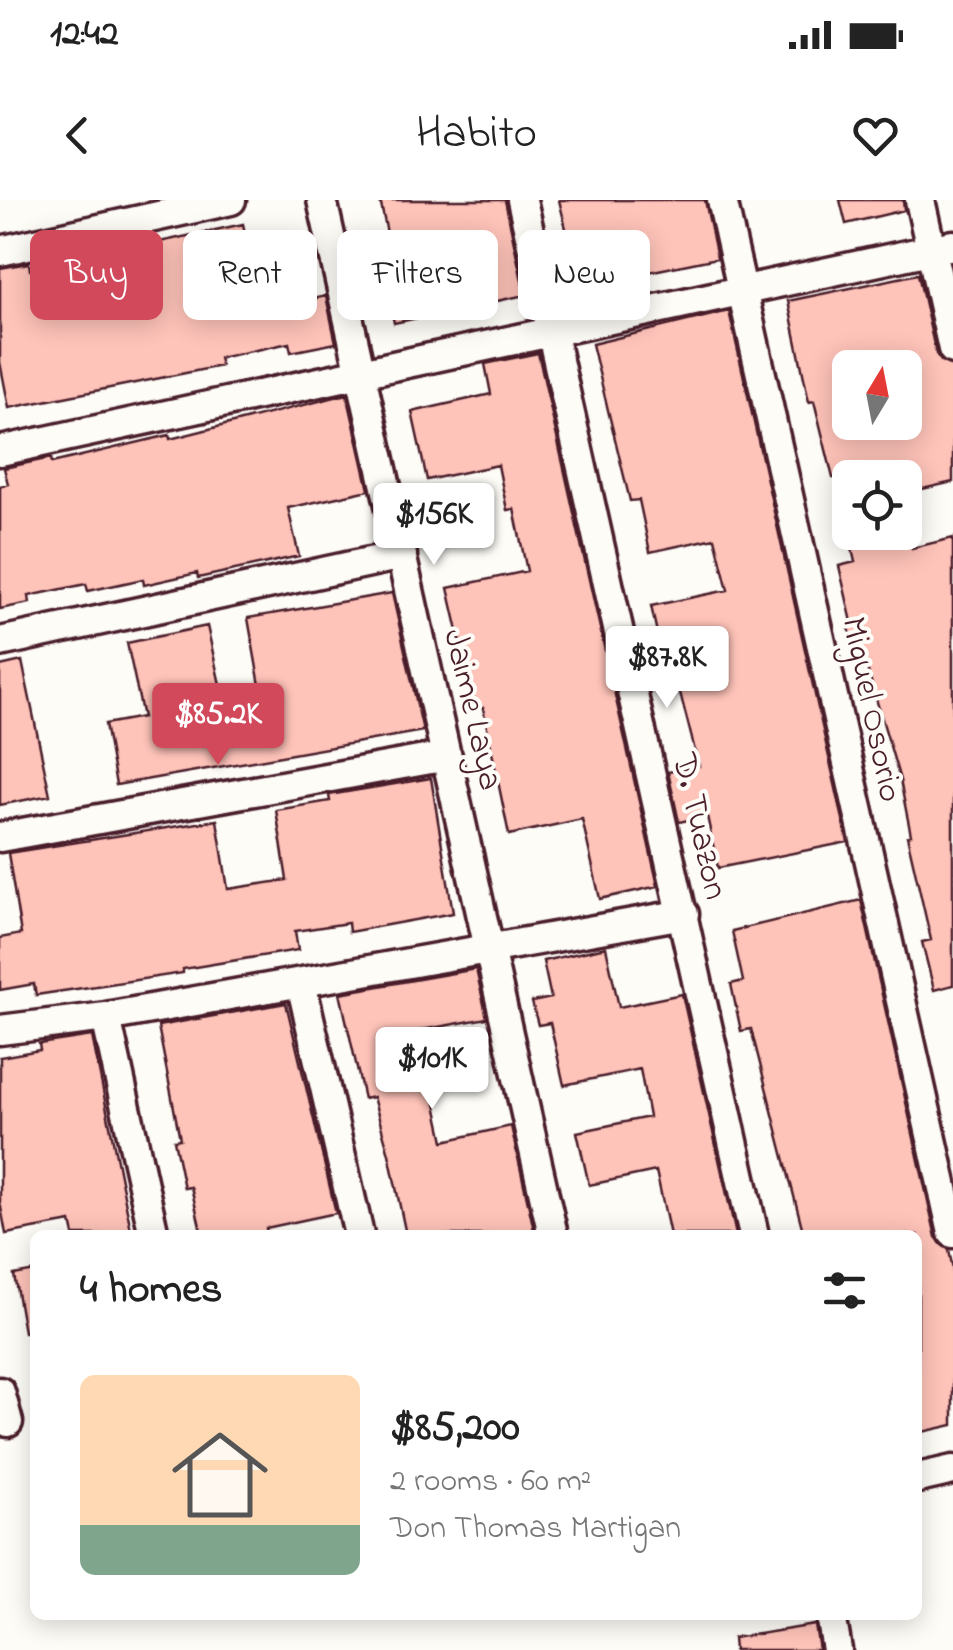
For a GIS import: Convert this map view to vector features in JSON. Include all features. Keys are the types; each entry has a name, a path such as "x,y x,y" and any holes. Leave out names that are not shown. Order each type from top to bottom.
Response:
{"street":[{"path":"0,251 126,211 231,200"},
{"name":"Jaime Laya","path":"322,200 552,1230"},
{"name":"D. Tuazon","path":"522,200 753,1230"},
{"name":"Miguel Osorio","path":"722,200 953,1233"},
{"path":"920,200 942,248 953,350"},
{"path":"0,452 942,248"},
{"path":"0,642 402,555"},
{"path":"0,837 446,756"},
{"path":"0,1030 106,1017 684,914"},
{"path":"301,983 358,1230"},
{"path":"106,1017 153,1230"},
{"path":"0,1392 8,1422"},
{"path":"922,1477 953,1470"},
{"path":"832,1620 836,1650"}],"building":[{"path":"380,200 505,200 518,262 518,296 498,301 498,230 386,230"},
{"path":"559,200 705,200 717,258 650,272 650,230 566,230"},
{"path":"840,200 903,200 904,210 846,224"},
{"path":"243,224 244,230 215,230"},
{"path":"183,237 183,320 317,320 317,298 326,296 336,343 291,352 289,343 219,358 221,366 9,408 0,362 0,268 29,263 30,320 163,320 163,241"},
{"path":"918,274 936,354 953,366 953,482 922,489 922,460 832,460 832,474 814,401 809,402 788,301"},
{"path":"729,311 848,842 718,868 707,816 679,822 668,772 699,766 671,658 663,660 651,606 728,590 715,538 650,552 639,500 630,501 592,344"},
{"path":"538,353 658,886 600,899 582,819 509,835 483,708 476,709 448,588 527,571 514,509 507,510 498,465 427,480 412,412 491,394 485,364"},
{"path":"347,394 369,490 288,508 299,556 198,578 197,573 144,585 143,579 88,591 86,584 29,596 30,603 0,609 0,486 8,484 4,468 51,458 52,463 169,435 170,439"},
{"path":"953,538 953,985 934,990 922,942 931,940 907,836 911,835 900,780 867,668 859,670 848,623 852,622 839,566 855,562 852,550 922,550 922,546"},
{"path":"392,593 423,731 116,785 105,724 143,717 127,643 207,626 223,698 261,691 248,618"},
{"path":"22,661 50,795 0,805 0,666"},
{"path":"431,778 453,913 349,932 348,923 295,931 298,950 183,969 183,973 36,995 34,984 0,990 0,938 21,934 8,853 217,820 228,889 287,880 276,810 330,801 329,795"},
{"path":"861,900 936,1237 949,1250 953,1270 953,1425 922,1432 922,1230 803,1230 751,1029 741,1031 731,984 743,981 732,931"},
{"path":"606,947 619,1007 682,994 735,1230 669,1230 656,1171 589,1185 577,1132 649,1117 640,1069 564,1085 550,1023 538,1025 532,1002 551,998 543,961"},
{"path":"476,969 487,1018 422,1030 444,1141 511,1126 534,1230 405,1230 373,1097 364,1099 340,993"},
{"path":"286,1003 336,1213 266,1230 201,1230 191,1187 184,1188 174,1140 180,1139 158,1026"},
{"path":"92,1036 131,1230 73,1230 71,1222 6,1234 0,1202 0,1057 40,1050 39,1044"},
{"path":"30,1272 30,1331 24,1332 14,1275"},
{"path":"815,1625 819,1650 734,1650 733,1638"}]}
